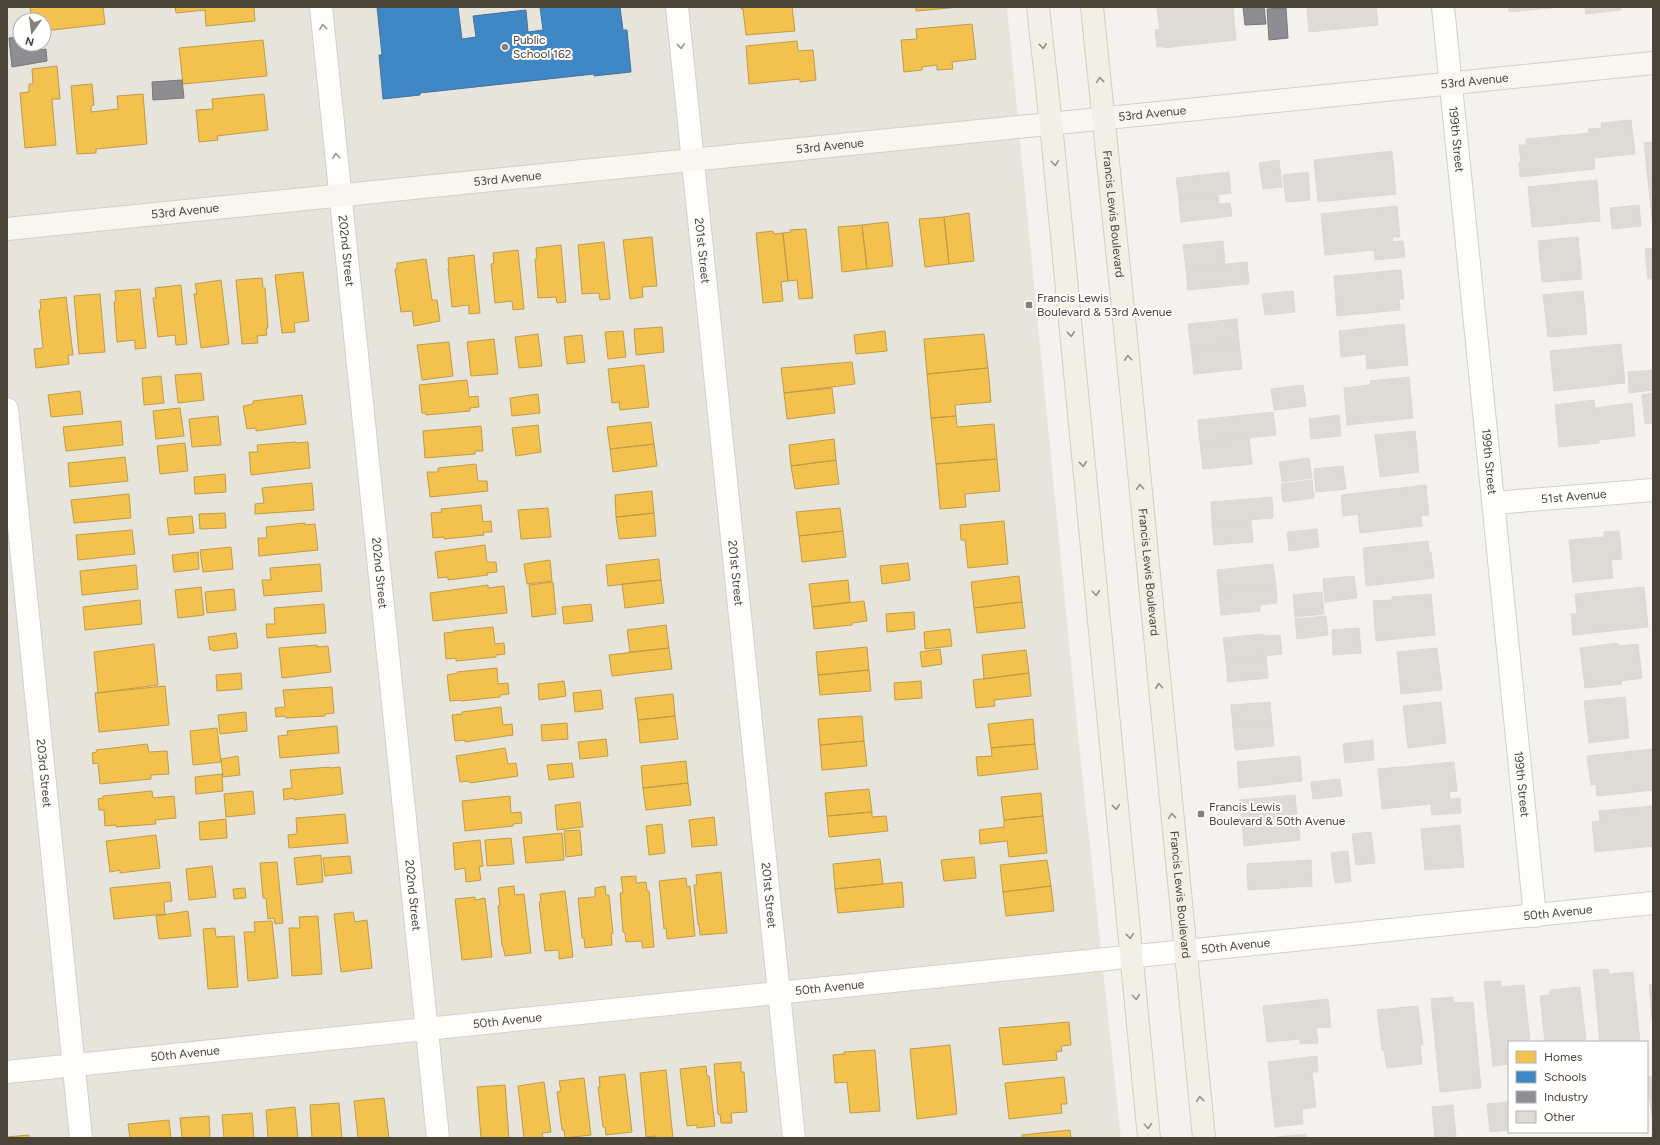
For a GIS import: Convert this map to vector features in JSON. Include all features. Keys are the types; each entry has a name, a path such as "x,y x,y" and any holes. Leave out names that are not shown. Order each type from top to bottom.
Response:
{"main road":[{"path":"1038,7 1051,124 1106,708 1149,1138"},
{"name":"Francis Lewis Boulevard","path":"1092,7 1204,1138"}],"street":[{"name":"202nd Street","path":"321,7 438,1138"},
{"name":"201st Street","path":"677,7 794,1138"},
{"name":"199th Street","path":"1443,7 1535,916"},
{"name":"53rd Avenue","path":"7,229 1653,63"},
{"name":"203rd Street","path":"7,409 81,1138"},
{"name":"51st Avenue","path":"1494,504 1653,490"},
{"name":"50th Avenue","path":"7,1072 427,1030 779,992 1132,958 1653,903"}],"shaded area":[{"path":"7,7 1007,7 1078,734 1121,1138 7,1138"}],"building: Homes":[{"path":"30,7 103,7 105,24 52,30 52,12 31,12"},
{"path":"175,7 254,7 255,21 206,26 205,10 176,13"},
{"path":"741,7 792,7 795,31 746,35 743,9 741,9"},
{"path":"916,7 960,7 916,11"},
{"path":"972,24 976,59 952,62 953,69 937,70 937,65 922,67 922,70 904,72 901,40 917,39 916,29"},
{"path":"263,40 267,76 183,84 179,48"},
{"path":"797,41 798,51 813,50 816,80 800,82 800,79 749,84 746,46"},
{"path":"57,66 60,99 52,99 56,145 25,148 20,93 29,92 29,84 33,84 32,69"},
{"path":"92,84 94,105 91,106 91,112 118,109 117,96 143,94 147,144 96,149 96,153 77,154 71,86"},
{"path":"264,94 268,130 217,136 218,140 199,142 196,110 213,109 212,99"},
{"path":"969,213 974,261 949,264 944,217"},
{"path":"944,217 949,264 925,267 919,219"},
{"path":"888,222 893,266 867,269 862,225"},
{"path":"862,225 867,269 842,272 838,227"},
{"path":"806,229 813,298 799,299 797,280 788,281 783,233 791,232 790,230"},
{"path":"773,231 774,234 783,233 788,281 781,282 783,301 763,303 756,233"},
{"path":"652,237 657,286 642,287 643,297 630,299 623,240"},
{"path":"604,242 610,299 600,300 599,293 582,294 578,245"},
{"path":"561,245 566,302 557,303 556,297 538,298 535,259 537,259 536,248"},
{"path":"518,250 524,309 513,310 512,301 495,303 491,264 494,263 493,253"},
{"path":"474,255 480,313 469,314 469,305 452,307 448,258"},
{"path":"426,259 432,300 437,300 440,321 414,326 412,311 401,312 395,269 397,269 397,263"},
{"path":"303,272 309,321 294,323 295,332 282,333 275,275"},
{"path":"262,278 263,288 265,288 268,328 266,328 267,335 257,336 258,343 242,344 236,280"},
{"path":"221,280 229,344 201,348 194,294 197,294 195,284"},
{"path":"181,285 187,344 176,345 175,335 158,337 153,298 156,298 155,288"},
{"path":"140,289 146,348 135,349 135,340 117,342 114,302 116,301 115,291"},
{"path":"100,294 105,352 79,354 74,296"},
{"path":"66,297 73,355 68,355 69,364 36,368 34,349 43,348 39,310 41,310 40,300"},
{"path":"662,327 664,352 636,355 634,329"},
{"path":"623,331 626,357 608,359 605,332"},
{"path":"885,331 887,351 856,354 854,335"},
{"path":"538,334 542,366 519,368 515,337"},
{"path":"984,334 988,368 927,374 924,339"},
{"path":"582,335 585,362 567,364 564,337"},
{"path":"494,339 498,374 471,376 467,342"},
{"path":"449,342 453,376 422,380 417,345"},
{"path":"852,362 855,384 784,393 781,368"},
{"path":"644,365 649,407 620,410 619,402 612,403 608,369"},
{"path":"988,368 991,402 955,405 956,416 931,418 927,374"},
{"path":"201,373 204,400 178,403 175,375"},
{"path":"161,376 164,403 144,405 142,378"},
{"path":"467,380 469,397 478,396 479,407 470,408 470,411 426,415 426,413 422,413 419,385"},
{"path":"832,388 835,413 787,419 784,393"},
{"path":"80,391 83,414 51,417 48,395"},
{"path":"538,394 540,413 512,416 510,398"},
{"path":"302,395 306,424 256,431 256,428 247,429 243,406 253,404 253,401"},
{"path":"180,408 184,436 156,439 153,411"},
{"path":"218,416 221,445 192,447 189,419"},
{"path":"956,416 957,427 994,424 997,459 936,464 931,418"},
{"path":"121,421 123,445 66,451 63,427"},
{"path":"651,422 654,444 610,449 607,427"},
{"path":"538,425 541,452 516,456 512,428"},
{"path":"481,426 483,451 475,451 475,454 425,458 423,431"},
{"path":"834,439 836,460 791,466 789,445"},
{"path":"308,442 310,468 251,475 249,452 258,452 257,445"},
{"path":"185,443 188,471 160,474 157,446"},
{"path":"654,444 657,466 613,472 610,449"},
{"path":"125,457 128,481 70,487 68,463"},
{"path":"997,459 1000,491 965,494 966,507 940,509 936,464"},
{"path":"836,460 839,484 795,489 791,466"},
{"path":"476,464 478,481 487,481 488,491 430,497 427,472 438,472 438,468"},
{"path":"225,474 226,492 195,494 194,477"},
{"path":"312,483 314,510 255,514 255,504 264,503 262,488"},
{"path":"652,491 654,513 616,517 615,495"},
{"path":"129,494 131,518 74,523 71,500"},
{"path":"481,505 483,522 491,521 492,532 483,532 484,535 444,539 444,537 433,538 431,513 442,512 441,509"},
{"path":"548,508 551,537 521,539 518,510"},
{"path":"840,508 843,531 799,536 796,512"},
{"path":"225,513 226,528 200,529 199,514"},
{"path":"654,513 656,536 619,539 616,517"},
{"path":"192,516 194,533 169,535 167,518"},
{"path":"1004,521 1008,564 968,568 965,540 961,540 960,525"},
{"path":"305,523 305,525 315,524 318,550 259,556 258,538 267,538 266,527"},
{"path":"132,530 135,554 78,560 76,535"},
{"path":"843,531 846,557 802,562 799,536"},
{"path":"485,545 487,562 496,562 497,572 487,573 488,575 448,580 448,577 438,578 435,552"},
{"path":"231,547 233,569 203,572 200,550"},
{"path":"198,552 199,569 174,572 172,555"},
{"path":"659,559 661,580 608,586 606,565"},
{"path":"550,560 552,581 527,584 524,564"},
{"path":"908,563 910,580 882,584 880,566"},
{"path":"320,564 322,591 264,596 262,580 271,580 270,568"},
{"path":"136,565 138,589 82,595 80,571"},
{"path":"1019,576 1022,602 974,608 971,582"},
{"path":"661,580 664,603 625,608 622,584"},
{"path":"848,580 850,602 812,607 809,584"},
{"path":"553,582 556,614 532,617 529,585"},
{"path":"488,585 488,588 504,586 507,613 433,621 430,593"},
{"path":"201,587 204,615 178,618 175,590"},
{"path":"234,589 236,610 207,613 205,592"},
{"path":"140,600 142,624 85,630 83,607"},
{"path":"864,601 867,621 852,623 852,625 814,629 812,607"},
{"path":"1022,602 1025,628 977,633 974,608"},
{"path":"324,604 326,633 267,638 266,624 275,624 274,608"},
{"path":"591,604 593,621 564,624 562,607"},
{"path":"914,612 915,629 887,632 886,614"},
{"path":"666,625 669,648 630,652 627,630"},
{"path":"493,627 495,644 504,643 505,654 496,655 496,657 456,661 456,658 446,659 444,633"},
{"path":"950,629 952,646 925,649 924,632"},
{"path":"236,633 238,648 213,651 212,649 210,650 208,637"},
{"path":"154,644 158,685 98,693 94,652"},
{"path":"317,645 317,647 328,646 331,672 282,678 279,648"},
{"path":"867,647 869,670 818,675 816,652"},
{"path":"669,648 672,669 612,676 609,655"},
{"path":"940,649 942,664 922,667 920,652"},
{"path":"1026,650 1029,673 984,679 982,655"},
{"path":"497,668 498,684 508,683 509,694 500,695 500,697 450,701 447,675 458,673 457,672"},
{"path":"869,670 871,691 820,695 818,675"},
{"path":"241,673 242,689 217,691 216,675"},
{"path":"1029,673 1031,696 994,700 995,706 976,708 973,680"},
{"path":"564,681 566,696 539,700 538,684"},
{"path":"921,681 922,698 895,700 894,683"},
{"path":"165,686 169,725 99,732 95,693"},
{"path":"332,687 334,713 325,714 325,716 286,718 285,716 276,717 275,708 285,707 283,690"},
{"path":"601,690 603,709 575,712 573,693"},
{"path":"673,694 675,716 638,720 635,698"},
{"path":"501,707 503,725 512,724 513,735 465,742 465,740 455,741 452,715 462,714 462,712"},
{"path":"246,712 247,731 220,734 218,715"},
{"path":"675,716 678,739 640,743 638,720"},
{"path":"862,716 864,741 820,745 818,719"},
{"path":"1033,719 1035,744 991,748 988,724"},
{"path":"567,723 568,739 542,741 541,725"},
{"path":"337,726 339,753 280,758 278,736 288,735 287,731"},
{"path":"217,728 221,762 193,765 190,731"},
{"path":"606,739 608,756 580,759 578,742"},
{"path":"864,741 867,766 822,770 820,745"},
{"path":"147,744 149,752 167,751 169,774 151,775 151,779 100,784 98,763 93,764 92,753 97,752 96,750"},
{"path":"1035,744 1038,769 978,776 976,757 992,756 991,748"},
{"path":"505,748 508,764 516,763 518,776 470,783 469,781 460,782 456,756"},
{"path":"238,756 240,775 223,777 221,759"},
{"path":"686,761 688,783 643,788 641,766"},
{"path":"572,763 574,777 549,780 547,765"},
{"path":"340,767 343,794 284,800 283,789 292,788 290,770"},
{"path":"222,774 223,791 196,794 195,777"},
{"path":"688,783 691,805 646,810 643,788"},
{"path":"869,789 872,812 827,816 825,793"},
{"path":"152,791 153,798 174,796 176,818 155,820 156,824 116,827 116,825 105,826 104,810 99,810 98,799 103,798 103,796"},
{"path":"253,791 255,814 226,817 224,794"},
{"path":"1041,793 1043,816 1004,820 1001,797"},
{"path":"510,796 511,813 521,812 522,823 513,824 513,826 465,831 462,801"},
{"path":"580,802 583,827 557,830 555,805"},
{"path":"872,812 872,817 886,816 888,831 829,837 827,816"},
{"path":"345,814 348,843 289,848 288,835 297,834 296,818"},
{"path":"1043,816 1047,853 1009,857 1007,841 980,844 979,830 1004,827 1004,820"},
{"path":"714,817 717,845 692,847 689,820"},
{"path":"226,819 227,838 200,840 199,822"},
{"path":"662,824 665,853 649,855 646,826"},
{"path":"580,830 582,855 566,857 564,831"},
{"path":"562,833 564,860 526,863 523,837"},
{"path":"156,835 160,868 120,873 120,870 110,872 106,841"},
{"path":"511,838 514,864 487,866 485,840"},
{"path":"480,840 483,866 479,867 481,880 466,882 465,868 455,870 453,843"},
{"path":"321,855 323,882 297,885 294,858"},
{"path":"350,856 352,873 325,876 323,858"},
{"path":"974,857 976,878 944,881 941,860"},
{"path":"880,859 883,884 835,889 833,864"},
{"path":"1047,860 1051,886 1003,892 1000,865"},
{"path":"277,862 283,923 275,924 274,918 268,919 266,898 263,898 260,863"},
{"path":"212,866 216,897 189,900 186,869"},
{"path":"721,872 727,933 700,935 694,885 697,885 696,875"},
{"path":"636,876 636,883 646,882 647,891 649,891 654,947 642,948 642,941 626,942 625,933 623,932 620,893 623,893 621,877"},
{"path":"686,878 687,887 690,886 695,936 667,939 666,928 664,929 659,881"},
{"path":"170,882 172,901 164,902 165,914 114,919 110,888"},
{"path":"902,882 904,907 838,913 835,889"},
{"path":"514,886 515,895 524,894 531,953 505,956 502,946 498,906 500,905 498,888"},
{"path":"605,886 606,895 609,895 613,933 611,934 612,945 585,948 584,938 582,938 578,898 595,897 595,888"},
{"path":"1051,886 1054,911 1006,916 1003,892"},
{"path":"245,888 246,898 234,899 233,889"},
{"path":"565,891 573,957 559,959 559,950 545,951 539,902 541,902 540,894"},
{"path":"475,897 475,900 485,898 492,957 462,960 455,899"},
{"path":"188,911 191,936 159,939 156,916"},
{"path":"353,912 355,922 367,920 372,968 341,972 334,914"},
{"path":"318,916 322,974 292,976 289,928 300,928 299,917"},
{"path":"272,921 278,978 248,981 244,932 255,932 254,922"},
{"path":"215,928 216,937 234,936 238,987 208,989 203,929"},
{"path":"1069,1022 1071,1045 1061,1046 1062,1051 1056,1052 1057,1060 1003,1065 999,1028"},
{"path":"950,1045 957,1114 917,1119 910,1049"},
{"path":"875,1050 880,1111 850,1113 847,1082 835,1083 833,1055 844,1054 844,1052"},
{"path":"741,1062 741,1072 744,1072 747,1112 731,1113 732,1123 721,1123 720,1115 718,1114 714,1064"},
{"path":"706,1066 707,1076 709,1076 715,1126 697,1128 697,1125 687,1126 680,1069"},
{"path":"666,1070 673,1138 656,1138 656,1136 646,1137 640,1073"},
{"path":"625,1074 632,1132 606,1135 605,1127 603,1127 598,1087 600,1087 599,1077"},
{"path":"1064,1077 1067,1104 1061,1104 1062,1113 1009,1119 1005,1083"},
{"path":"584,1078 591,1135 565,1138 564,1130 562,1130 557,1092 561,1091 559,1081"},
{"path":"544,1082 551,1132 542,1133 543,1138 524,1138 518,1086"},
{"path":"505,1085 509,1138 481,1138 477,1087"},
{"path":"384,1098 389,1138 358,1138 354,1101"},
{"path":"339,1103 342,1138 312,1138 310,1105"},
{"path":"295,1107 298,1138 268,1138 266,1110"},
{"path":"252,1113 254,1138 224,1138 222,1115"},
{"path":"209,1116 210,1138 182,1138 180,1118"},
{"path":"169,1120 171,1138 130,1138 128,1124"},
{"path":"1070,1130 1071,1138 1022,1138 1022,1135"},
{"path":"29,1135 29,1138 7,1138 7,1137"}],"building: Schools":[{"name":"Public School 162","path":"377,7 458,7 462,39 476,37 473,16 526,10 528,32 543,30 540,7 620,7 623,30 627,30 631,72 594,76 594,74 420,93 420,95 383,99 379,55 382,55"}],"building: Industry":[{"path":"1243,7 1264,7 1266,24 1245,25"},
{"path":"1286,8 1288,38 1269,40 1267,9"},
{"path":"9,38 12,38 12,52 46,52 47,61 12,67"},
{"path":"182,80 184,98 153,100 152,82"}],"building: Other":[{"path":"1233,7 1236,40 1163,48 1163,46 1157,47 1155,30 1160,29 1157,8"},
{"path":"1307,7 1376,7 1378,25 1309,32"},
{"path":"1509,7 1562,7 1509,12"},
{"path":"1585,7 1620,7 1621,10 1586,14"},
{"path":"1631,120 1635,154 1594,158 1595,169 1520,177 1519,162 1521,162 1519,145 1526,145 1526,139 1589,133 1588,129 1602,128 1601,123"},
{"path":"1653,142 1653,218 1652,218 1644,143"},
{"path":"1392,151 1396,194 1318,202 1314,160"},
{"path":"1279,160 1282,187 1263,189 1259,163"},
{"path":"1229,172 1231,193 1179,200 1176,178"},
{"path":"1308,172 1310,200 1286,202 1283,175"},
{"path":"1597,180 1600,221 1532,227 1528,187"},
{"path":"1218,196 1219,204 1230,203 1232,216 1181,222 1179,200"},
{"path":"1639,205 1641,226 1612,229 1610,208"},
{"path":"1397,206 1400,237 1392,237 1393,242 1403,241 1405,257 1375,260 1374,250 1325,255 1321,214"},
{"path":"1578,237 1582,279 1542,282 1538,241"},
{"path":"1223,241 1225,264 1186,268 1183,245"},
{"path":"1653,248 1653,279 1648,279 1645,249"},
{"path":"1247,262 1249,284 1188,290 1186,268"},
{"path":"1401,270 1404,299 1399,299 1400,310 1337,316 1334,276"},
{"path":"1293,291 1295,312 1265,315 1262,294"},
{"path":"1583,291 1587,334 1548,337 1543,295"},
{"path":"1237,319 1239,342 1191,348 1188,324"},
{"path":"1404,324 1408,365 1367,369 1366,354 1341,357 1339,331"},
{"path":"1239,342 1242,369 1194,374 1191,348"},
{"path":"1621,344 1625,383 1554,391 1550,351"},
{"path":"1653,370 1653,390 1629,393 1628,372"},
{"path":"1409,377 1413,418 1347,425 1344,388 1370,385 1370,381"},
{"path":"1303,385 1306,406 1274,410 1271,389"},
{"path":"1653,393 1653,423 1645,424 1642,395"},
{"path":"1594,400 1595,408 1632,403 1635,436 1599,440 1599,443 1559,447 1555,405"},
{"path":"1273,412 1276,435 1200,443 1198,420"},
{"path":"1339,415 1341,436 1311,439 1309,419"},
{"path":"1415,431 1419,472 1380,477 1375,435"},
{"path":"1249,437 1252,464 1203,469 1200,443"},
{"path":"1309,458 1312,478 1282,482 1279,462"},
{"path":"1343,466 1346,489 1316,492 1314,469"},
{"path":"1312,480 1314,498 1283,502 1281,484"},
{"path":"1426,485 1429,515 1421,516 1422,526 1360,533 1358,514 1343,516 1341,495"},
{"path":"1272,497 1273,518 1212,523 1211,502"},
{"path":"1251,520 1253,542 1214,545 1212,523"},
{"path":"1317,529 1319,547 1289,551 1287,532"},
{"path":"1619,531 1622,559 1611,560 1613,578 1573,582 1569,540 1604,537 1604,532"},
{"path":"1428,541 1429,552 1431,552 1434,578 1366,586 1363,548"},
{"path":"1273,564 1276,587 1219,593 1217,570"},
{"path":"1354,576 1357,598 1325,602 1323,579"},
{"path":"1276,587 1277,603 1260,605 1260,611 1221,615 1219,593"},
{"path":"1644,587 1648,627 1573,635 1571,614 1577,614 1575,594"},
{"path":"1322,592 1324,614 1295,617 1293,595"},
{"path":"1431,594 1435,635 1376,641 1373,601 1392,600 1392,597"},
{"path":"1326,616 1328,635 1297,639 1295,619"},
{"path":"1359,628 1361,653 1333,655 1332,630"},
{"path":"1263,634 1263,636 1280,635 1282,654 1226,660 1223,638"},
{"path":"1618,643 1619,646 1638,644 1642,678 1621,681 1622,684 1585,688 1580,648"},
{"path":"1437,648 1442,690 1401,694 1397,652"},
{"path":"1266,655 1268,678 1228,682 1226,660"},
{"path":"1625,697 1629,738 1589,743 1584,701"},
{"path":"1270,702 1272,724 1233,728 1231,705"},
{"path":"1441,702 1446,743 1408,748 1403,706"},
{"path":"1272,724 1274,746 1235,750 1233,728"},
{"path":"1373,740 1374,760 1345,763 1343,744"},
{"path":"1653,749 1653,790 1597,796 1596,784 1591,785 1587,756"},
{"path":"1300,756 1302,781 1239,788 1237,762"},
{"path":"1454,762 1457,791 1449,792 1450,799 1460,798 1461,813 1432,815 1431,804 1382,809 1378,769"},
{"path":"1340,779 1342,796 1313,799 1311,782"},
{"path":"1295,795 1297,817 1242,823 1240,800"},
{"path":"1653,806 1653,846 1595,852 1592,822 1600,821 1599,811"},
{"path":"1282,819 1282,821 1298,820 1300,840 1244,846 1242,823"},
{"path":"1460,825 1464,867 1425,870 1421,829"},
{"path":"1371,832 1375,863 1356,865 1352,834"},
{"path":"1348,851 1351,881 1335,883 1331,853"},
{"path":"1311,860 1312,886 1248,890 1247,864"},
{"path":"1608,969 1609,974 1633,972 1640,1041 1600,1041 1593,970"},
{"path":"1501,981 1501,987 1524,985 1530,1041 1508,1041 1508,1064 1493,1066 1484,982"},
{"path":"1649,985 1653,985 1653,1030"},
{"path":"1580,987 1586,1041 1545,1041 1540,996 1550,995 1550,990"},
{"path":"1453,997 1454,1003 1473,1002 1481,1088 1440,1092 1431,999"},
{"path":"1328,999 1331,1027 1316,1028 1318,1043 1300,1044 1300,1039 1267,1042 1263,1006"},
{"path":"1418,1006 1423,1045 1420,1045 1422,1064 1387,1068 1384,1050 1382,1050 1377,1010"},
{"path":"1317,1056 1318,1072 1312,1072 1316,1107 1302,1109 1303,1124 1275,1127 1268,1062"},
{"path":"1648,1077 1653,1077 1652,1117 1648,1085"},
{"path":"1508,1102 1508,1130 1490,1132 1487,1104"},
{"path":"1453,1105 1456,1136 1435,1138 1432,1107"},
{"path":"1306,1134 1306,1138 1277,1138 1277,1137"}],"place":[{"name":"Public School 162","path":"505,47"},
{"name":"Francis Lewis Boulevard & 53rd Avenue","path":"1029,305"},
{"name":"Francis Lewis Boulevard & 50th Avenue","path":"1201,814"}]}
